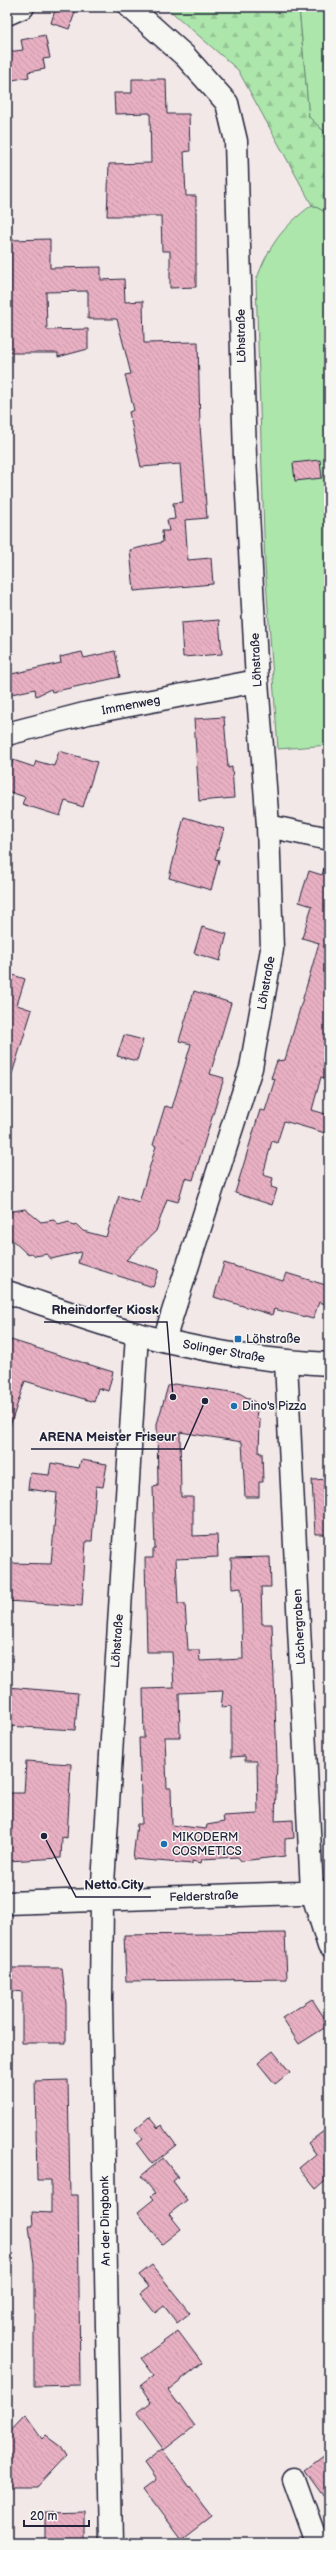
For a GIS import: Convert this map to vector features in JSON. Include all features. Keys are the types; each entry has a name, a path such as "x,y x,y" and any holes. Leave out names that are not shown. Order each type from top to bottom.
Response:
{"street":[{"path":"7,14 23,7"},
{"name":"Löhstraße","path":"130,7 185,56 228,103 236,141 244,450 257,681 268,826 272,949 251,1068 164,1340"},
{"name":"Immenweg","path":"7,734 88,713 257,681"},
{"path":"268,826 329,839"},
{"name":"Solinger Straße","path":"7,1292 137,1334 286,1362 329,1364"},
{"name":"Löhstraße","path":"102,1900 137,1334"},
{"name":"Löchergraben","path":"286,1362 321,1892 329,1946"},
{"name":"Felderstraße","path":"7,1903 321,1892"},
{"name":"An der Dingbank","path":"102,1900 101,2001 111,2543"},
{"path":"294,2479 316,2543"}],"green space":[{"path":"166,7 299,7 309,117 329,136 329,214 312,205 238,70"},
{"path":"299,7 329,7 329,136 309,117"},
{"path":"312,205 329,214 329,745 278,749 265,566 256,281 277,238 292,221"}],"building":[{"path":"56,7 76,10 69,29 51,23"},
{"path":"45,35 50,58 43,59 45,69 28,72 29,77 7,81 7,52 23,50 21,40"},
{"path":"132,79 166,79 167,114 189,114 190,151 184,152 186,196 196,196 196,287 170,288 170,251 162,251 161,216 107,216 109,164 151,163 150,113 115,114 114,93 132,93"},
{"path":"50,239 50,268 101,267 101,280 124,279 125,302 143,301 144,343 198,342 200,426 207,518 185,520 188,560 211,558 213,584 134,591 130,550 163,542 162,531 169,531 167,520 175,519 173,503 183,502 180,464 141,467 129,412 134,410 125,375 131,374 117,319 88,319 88,291 46,292 47,330 88,329 88,349 58,357 58,353 7,353 7,291 10,291 10,240"},
{"path":"320,460 322,478 295,481 293,463"},
{"path":"219,620 222,654 183,657 181,623"},
{"path":"115,651 120,677 52,692 51,689 36,696 35,689 7,695 7,675 61,663 60,657 82,652 84,658"},
{"path":"224,717 228,768 232,767 234,798 199,801 194,719"},
{"path":"59,751 97,762 83,807 65,801 60,816 22,804 25,797 7,791 7,779 13,760 34,767 36,761 54,766"},
{"path":"184,817 224,829 215,859 219,860 211,890 169,878"},
{"path":"325,865 329,865 329,1065 325,1078 321,1077 312,1110 329,1115 329,1119 325,1133 284,1121 277,1143 272,1141 263,1175 273,1178 271,1187 277,1189 272,1205 235,1193 260,1110 265,1111 275,1079 271,1078 277,1061 285,1060 319,943 302,938 312,906 299,902 309,871 322,875"},
{"path":"202,927 227,934 220,961 194,953"},
{"path":"7,973 25,979 17,1005 32,1010 11,1077 7,1077"},
{"path":"194,991 231,1003 210,1074 224,1078 193,1180 185,1178 178,1202 167,1199 156,1231 126,1260 159,1270 153,1287 78,1263 81,1252 51,1259 47,1254 35,1256 32,1253 27,1254 7,1235 7,1212 25,1209 41,1222 54,1220 58,1225 69,1222 73,1226 77,1225 83,1231 106,1237 119,1196 139,1202 156,1146 153,1145 165,1106 172,1108 191,1044 179,1041"},
{"path":"124,1035 143,1040 137,1061 117,1056"},
{"path":"224,1263 283,1281 286,1273 329,1286 329,1305 319,1302 313,1319 274,1309 272,1315 214,1297"},
{"path":"11,1340 113,1372 108,1391 98,1388 94,1402 25,1381 10,1426 7,1426 7,1352"},
{"path":"174,1384 239,1393 258,1404 256,1418 260,1419 259,1453 262,1453 263,1482 259,1482 259,1497 245,1497 242,1442 180,1432 181,1497 193,1497 193,1536 217,1535 218,1557 176,1559 178,1604 185,1604 188,1650 199,1650 200,1661 243,1659 241,1588 232,1589 231,1558 270,1557 271,1587 261,1587 262,1624 272,1624 277,1761 275,1821 293,1820 294,1838 285,1839 285,1856 241,1861 238,1857 202,1859 201,1863 192,1861 192,1864 133,1859 137,1824 142,1824 139,1738 144,1738 143,1689 174,1688 172,1652 147,1652 145,1558 153,1558 153,1549 155,1548 153,1487 158,1486 157,1424 168,1386","holes":["223,1691 221,1707 231,1706 231,1757 245,1756 245,1761 257,1761 258,1814 223,1816 224,1822 207,1825 206,1829 172,1825 171,1788 167,1788 165,1737 180,1737 179,1693"]},
{"path":"81,1460 107,1464 103,1487 96,1486 92,1541 86,1541 82,1606 7,1601 7,1563 51,1564 57,1493 28,1489 30,1473 49,1475 51,1463 79,1468"},
{"path":"329,1479 329,1534 315,1534 312,1480"},
{"path":"7,1687 78,1693 75,1730 7,1726"},
{"path":"26,1761 71,1764 67,1838 62,1837 61,1858 7,1861 7,1793 24,1793"},
{"path":"285,1933 287,1979 126,1981 124,1935"},
{"path":"7,1968 62,1968 66,2004 66,2043 22,2043 22,1992 7,1990"},
{"path":"312,1999 329,2025 299,2044 282,2018"},
{"path":"273,2051 290,2072 275,2084 258,2063"},
{"path":"68,2080 70,2195 78,2195 80,2385 34,2386 34,2264 29,2226 33,2226 32,2212 51,2213 51,2180 37,2180 35,2081"},
{"path":"149,2117 158,2128 161,2125 176,2145 152,2164 137,2144 143,2139 135,2129"},
{"path":"329,2127 329,2178 316,2189 299,2168 316,2154 308,2143"},
{"path":"163,2158 178,2177 173,2181 187,2200 169,2214 181,2229 162,2244 138,2212 154,2199 151,2196 155,2193 141,2176"},
{"path":"152,2265 190,2313 177,2323 164,2306 155,2313 140,2294 149,2287 139,2275"},
{"path":"178,2331 202,2363 168,2390 195,2426 164,2450 137,2413 151,2402 140,2386 154,2375 141,2358"},
{"path":"25,2415 42,2439 46,2435 61,2446 67,2455 37,2487 7,2487 7,2434"},
{"path":"162,2449 211,2516 181,2539 144,2489 156,2480 144,2463"},
{"path":"329,2452 329,2503 305,2470"},
{"path":"85,2511 85,2543 45,2543 45,2512"}],"place":[{"name":"Löhstraße","path":"238,1339"},
{"name":"Rheindorfer Kiosk","path":"173,1397"},
{"name":"ARENA Meister Friseur","path":"205,1401"},
{"name":"Dino's Pizza","path":"234,1406"},
{"name":"Netto City","path":"44,1836"},
{"name":"MIKODERM COSMETICS","path":"164,1844"}]}
